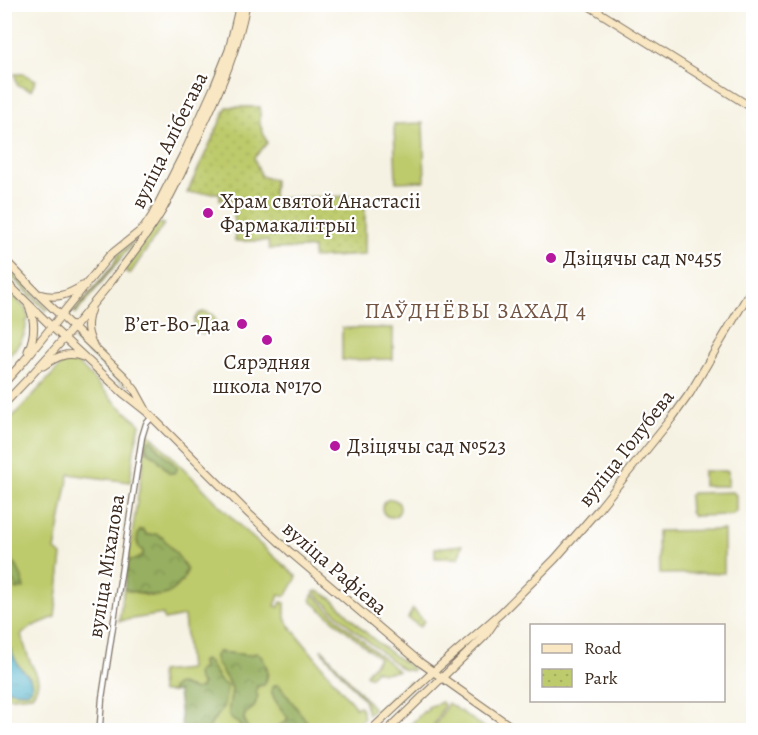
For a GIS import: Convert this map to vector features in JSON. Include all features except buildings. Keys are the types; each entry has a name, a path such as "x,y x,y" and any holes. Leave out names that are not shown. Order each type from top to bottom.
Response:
{"main road":[{"name":"вуліца Алібегава","path":"4,382 109,256 144,228 152,216 167,190 215,85 229,50 240,4"},
{"name":"вуліца Алібегава","path":"34,373 93,304 145,237 173,192 225,76 243,21 246,4"},
{"path":"586,4 753,109"},
{"name":"вуліца Рафіева","path":"4,259 61,315 69,333 87,359 123,393 150,414 290,552 433,672 516,730"},
{"name":"вуліца Рафіева","path":"4,280 51,327 69,333 97,351 130,384 150,414"},
{"path":"37,293 52,297 63,296 88,282"},
{"name":"вуліца Голубева","path":"371,730 501,613 555,559 597,512 690,393 753,285"},
{"path":"23,362 31,345 34,329 32,312 28,303"},
{"path":"93,304 87,326 90,339 97,351"},
{"path":"4,404 34,373 58,356 78,355 87,359"},
{"name":"вуліца Голубева","path":"388,730 485,636 501,613"}],"street":[{"name":"вуліца Міхалова","path":"100,724 142,437 150,414"}],"green space":[{"path":"15,74 23,74 36,80 31,90 17,85"},
{"path":"227,107 260,107 260,124 267,143 254,158 261,176 274,180 273,198 365,196 365,255 313,258 313,248 269,249 268,241 235,241 234,200 220,200 220,193 187,193"},
{"path":"423,123 425,181 396,182 394,124"},
{"path":"164,224 128,274 125,271 156,225"},
{"path":"140,235 76,313 74,312 112,267 117,256"},
{"path":"5,266 48,309 46,311 5,270"},
{"path":"5,287 25,308 29,320 26,321 25,333 20,342 5,360"},
{"path":"205,312 213,315 216,323 213,331 205,334 197,331 194,323 197,315"},
{"path":"342,328 393,328 393,359 342,360"},
{"path":"76,339 126,387 127,388 74,340"},
{"path":"67,361 80,365 118,405 140,424 130,482 69,474 55,550 62,555 55,617 31,627 21,635 37,677 36,689 32,695 5,696 5,688 24,692 30,678 18,665 5,640 5,566 17,590 12,559 5,556 4,426"},
{"path":"147,431 244,530 297,577 287,595 279,595 275,606 279,607 281,602 285,603 285,617 289,625 356,708 361,707 364,718 353,730 324,730 323,727 309,727 279,685 276,685 272,692 288,718 275,728 248,730 244,718 245,713 255,705 257,686 264,685 268,673 266,665 256,653 248,655 218,652 215,656 216,662 232,688 229,713 243,730 209,730 223,706 227,687 202,661 201,688 195,690 181,684 172,689 172,692 161,692 160,672 189,669 184,616 164,620 163,614 119,621 124,589 149,596 159,596 178,586 187,571 162,537 147,535 144,530 139,532 137,542 143,555 135,560 128,560 145,451 144,439","holes":["148,441 163,454 171,474 155,456 148,452"]},
{"path":"149,440 152,440 177,467 174,473 169,473 155,456 148,452 146,447"},
{"path":"703,471 728,471 728,486 703,486"},
{"path":"733,492 736,495 736,511 732,515 693,516 690,512 689,496 692,493"},
{"path":"391,499 397,502 400,508 397,514 391,517 385,514 382,508 385,502"},
{"path":"140,530 147,535 156,534 162,537 185,568 185,574 180,583 170,593 155,596 124,589 128,560 135,560 143,555 137,541"},
{"path":"724,530 724,573 659,574 658,531"},
{"path":"462,545 459,558 435,558 435,548"},
{"path":"5,556 16,565 24,588 15,589 15,583 6,574"},
{"path":"314,592 322,592 333,600 366,633 413,669 412,671 402,669 352,628"},
{"path":"313,594 343,624 398,671 383,673 376,670 370,677 366,674 379,658 312,602"},
{"path":"413,609 424,621 420,627 408,618"},
{"path":"321,650 374,709 368,714 364,700"},
{"path":"218,652 248,655 258,653 266,664 266,681 264,685 257,686 258,696 254,707 245,714 244,719 248,730 243,730 239,723 230,718 232,688 216,662 215,656"},
{"path":"204,660 208,662 220,681 227,686 224,704 209,730 194,730 193,727 182,729 178,691 172,692 172,689 178,684 195,690 201,688 202,684 197,674 203,669"},
{"path":"408,682 415,684 392,705 384,704"},
{"path":"279,685 309,727 319,724 324,730 271,730 286,722 288,718 273,696 272,688"},
{"path":"442,702 444,705 431,730 405,730 424,711 428,710 428,707"},
{"path":"448,703 487,729 490,730 433,730"}],"water":[{"path":"5,638 18,665 30,678 32,686 28,692 5,688"}],"place":[{"name":"Храм святой Анастасіі Фармакалітрыі","path":"208,213"},
{"name":"Дзіцячы сад №455","path":"551,258"},
{"name":"Вʼет-Во-Даа","path":"242,324"},
{"name":"Сярэдняя школа №170","path":"267,340"},
{"name":"Дзіцячы сад №523","path":"335,446"}],"district":[{"name":"ПАЎДНЁВЫ ЗАХАД 4","path":"476,310"}]}
